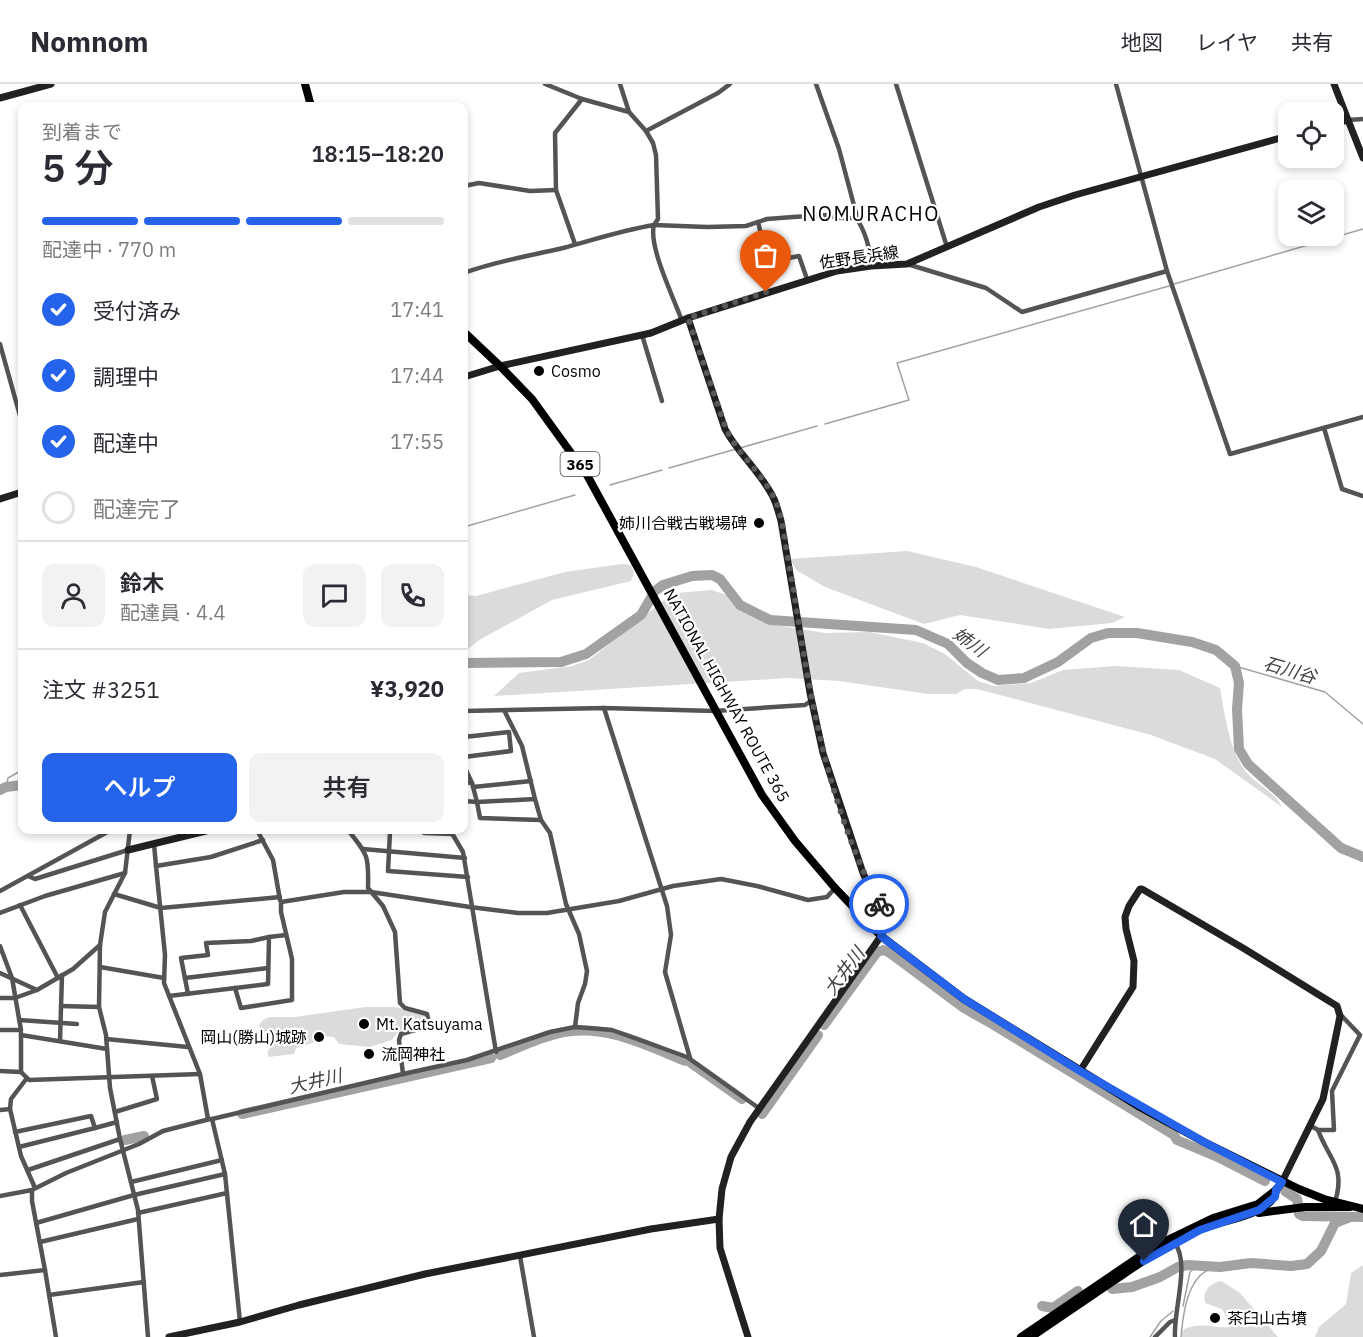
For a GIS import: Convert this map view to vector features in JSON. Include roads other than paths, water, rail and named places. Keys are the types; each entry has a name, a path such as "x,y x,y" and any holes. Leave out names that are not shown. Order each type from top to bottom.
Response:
{"highway":[{"path":"305,84 310,102"},
{"name":"NATIONAL HIGHWAY ROUTE 365","path":"468,336 532,399 587,475 762,795 795,841 881,936 964,999 1080,1071 1204,1142 1282,1182 1335,1203 1363,1209"}],"main road":[{"path":"1021,1337 1172,1240 1212,1218 1258,1204 1276,1190 1282,1182"},
{"path":"1250,1214 1270,1203 1275,1197 1276,1190"},
{"path":"1031,1337 1172,1240 1215,1223 1250,1214 1305,1207 1350,1207"}],"street":[{"path":"0,98 51,84"},
{"path":"545,84 582,99 628,112"},
{"path":"620,84 628,112 646,131 653,143 656,155 658,219 651,233 656,251 685,319 732,442 760,476 774,499 782,521 811,696 823,753 863,873 885,916 886,923 881,936 750,1122 731,1156 722,1189 718,1219 720,1248 723,1264 748,1337"},
{"path":"646,131 718,93 730,84"},
{"path":"816,84 839,149 856,218 871,256 872,266"},
{"path":"896,84 947,248"},
{"path":"1116,84 1167,271 1230,454 1363,417"},
{"path":"1334,84 1363,158"},
{"path":"575,244 556,190 555,133 582,99"},
{"path":"1344,121 1363,119"},
{"name":"佐野長浜線","path":"468,376 500,366 642,335 837,271 907,264 1039,207 1278,139"},
{"path":"468,185 479,183 530,191 556,190"},
{"path":"468,272 495,262 654,225 746,226 768,219 805,216 828,215 839,218 856,218"},
{"path":"758,222 768,262 799,256 807,279"},
{"path":"907,264 986,288 1022,312 1167,271"},
{"path":"642,335 662,401"},
{"path":"0,344 18,409"},
{"path":"1324,428 1342,489 1363,496"},
{"path":"0,499 18,493"},
{"path":"468,711 604,708 715,711 806,705 811,696"},
{"path":"604,708 667,906 671,935 665,972 690,1059"},
{"path":"504,710 522,746 541,820 550,833 568,910 579,934 586,971 575,1026"},
{"path":"468,736 509,732 511,751 468,756"},
{"path":"468,776 480,818 541,820"},
{"path":"468,784 531,781"},
{"path":"468,801 536,799"},
{"path":"0,891 104,834"},
{"path":"130,834 125,873 105,912 100,945 99,1007 106,1039 109,1077 120,1139 138,1216 148,1337"},
{"path":"28,876 35,879 128,850 194,834"},
{"path":"236,988 241,1008 292,1000 292,959 281,912 273,860 259,834"},
{"path":"351,834 369,861 368,888 383,906 395,932 400,1004 405,1008 427,1014 429,1018 426,1027 401,1034 399,1040 404,1074"},
{"path":"390,834 388,871 468,878"},
{"path":"452,834 464,852 496,1052"},
{"path":"156,866 211,857 262,840"},
{"path":"154,844 165,954 164,983 200,1074 222,1160 240,1322"},
{"path":"363,849 465,858"},
{"path":"0,913 45,896 125,873"},
{"path":"114,894 161,908 280,900 344,892 371,892 474,907 537,913 619,901 661,890 721,879 808,900 827,897 836,888"},
{"path":"1080,1071 1133,987 1134,961 1125,918 1129,906 1140,889 1337,1006 1339,1013 1359,1035 1332,1091 1334,1130 1318,1130 1311,1126"},
{"path":"20,905 60,976 60,1041"},
{"path":"188,994 181,958 207,955 206,943 252,941 286,935"},
{"path":"169,996 268,984 269,937"},
{"path":"0,998 15,998 37,990 73,969 100,945"},
{"path":"0,946 12,978 21,1033 21,1072"},
{"path":"100,967 164,978"},
{"path":"185,978 268,968"},
{"path":"0,973 37,990"},
{"path":"61,1006 99,1007"},
{"path":"1282,1182 1323,1100 1339,1013"},
{"path":"19,1020 77,1024"},
{"path":"0,1196 33,1189 163,1131 467,1060 575,1026 612,1030 690,1059 760,1109"},
{"path":"0,1030 107,1048"},
{"path":"106,1039 188,1047"},
{"path":"0,1071 21,1072 29,1080 200,1074"},
{"path":"115,1112 157,1100 152,1076"},
{"path":"27,1078 11,1100 10,1109 19,1147 33,1189 36,1223 56,1337"},
{"path":"0,1110 10,1109"},
{"path":"15,1132 91,1116 95,1128"},
{"path":"19,1147 117,1122"},
{"path":"1318,1130 1332,1156 1339,1178 1335,1203"},
{"path":"27,1170 120,1139"},
{"path":"130,1182 222,1160"},
{"path":"36,1223 134,1195 225,1174"},
{"path":"39,1242 227,1193"},
{"path":"169,1337 240,1322 366,1288 651,1229 718,1219"},
{"path":"1172,1240 1179,1251 1181,1271 1175,1337"},
{"path":"520,1256 534,1337"},
{"path":"0,1275 45,1270"},
{"path":"49,1295 144,1282"},
{"path":"1155,1337 1175,1320"}],"waterway":[{"path":"1174,284 1363,229"},
{"path":"825,424 909,400 897,363 1169,286"},
{"path":"740,448 817,426"},
{"path":"669,468 736,449"},
{"path":"610,485 662,470"},
{"path":"468,526 575,495"},
{"name":"姉川","path":"468,663 561,662 586,654 641,615 655,591 663,585 692,576 712,575 720,579 740,605 770,620 916,630 948,644 967,663 998,680 1024,678 1058,662 1091,638 1108,633 1137,633 1192,642 1216,650 1235,666 1239,683 1237,709 1239,749 1248,764 1341,848 1363,857"},
{"name":"石川谷","path":"1235,666 1325,692 1363,724"},
{"path":"6,787 8,778 18,772"},
{"name":"姉川","path":"0,790 18,786"},
{"name":"大井川","path":"824,1025 877,952 884,950 964,1008 1174,1135 1177,1140 1220,1158 1265,1181"},
{"name":"大井川","path":"500,1055 549,1036 573,1031 590,1031 638,1042 685,1061"},
{"name":"大井川","path":"762,1114 818,1035"},
{"name":"大井川","path":"242,1114 491,1058"},
{"name":"大井川","path":"691,1063 742,1099"},
{"name":"大井川","path":"125,1140 144,1136"},
{"name":"大井川","path":"1285,1191 1297,1199 1298,1204"},
{"name":"大井川","path":"1299,1214 1303,1216 1363,1217"},
{"path":"1112,1289 1132,1287 1188,1265 1220,1267 1251,1263 1291,1266 1307,1264 1321,1251 1335,1223 1350,1217"},
{"path":"1183,1306 1190,1272 1197,1266"},
{"path":"1181,1337 1188,1297 1197,1279 1212,1266"},
{"path":"1042,1306 1053,1308 1078,1291"},
{"path":"1150,1337 1161,1321 1173,1311"}],"place":[{"name":"Cosmo","path":"539,371"},
{"name":"姉川合戦古戦場碑","path":"759,523"},
{"name":"Mt. Katsuyama","path":"364,1024"},
{"name":"岡山(勝山)城跡","path":"319,1037"},
{"name":"流岡神社","path":"369,1054"},
{"name":"茶臼山古墳","path":"1215,1318"}],"district":[{"name":"NOMURACHO","path":"871,213"}]}
